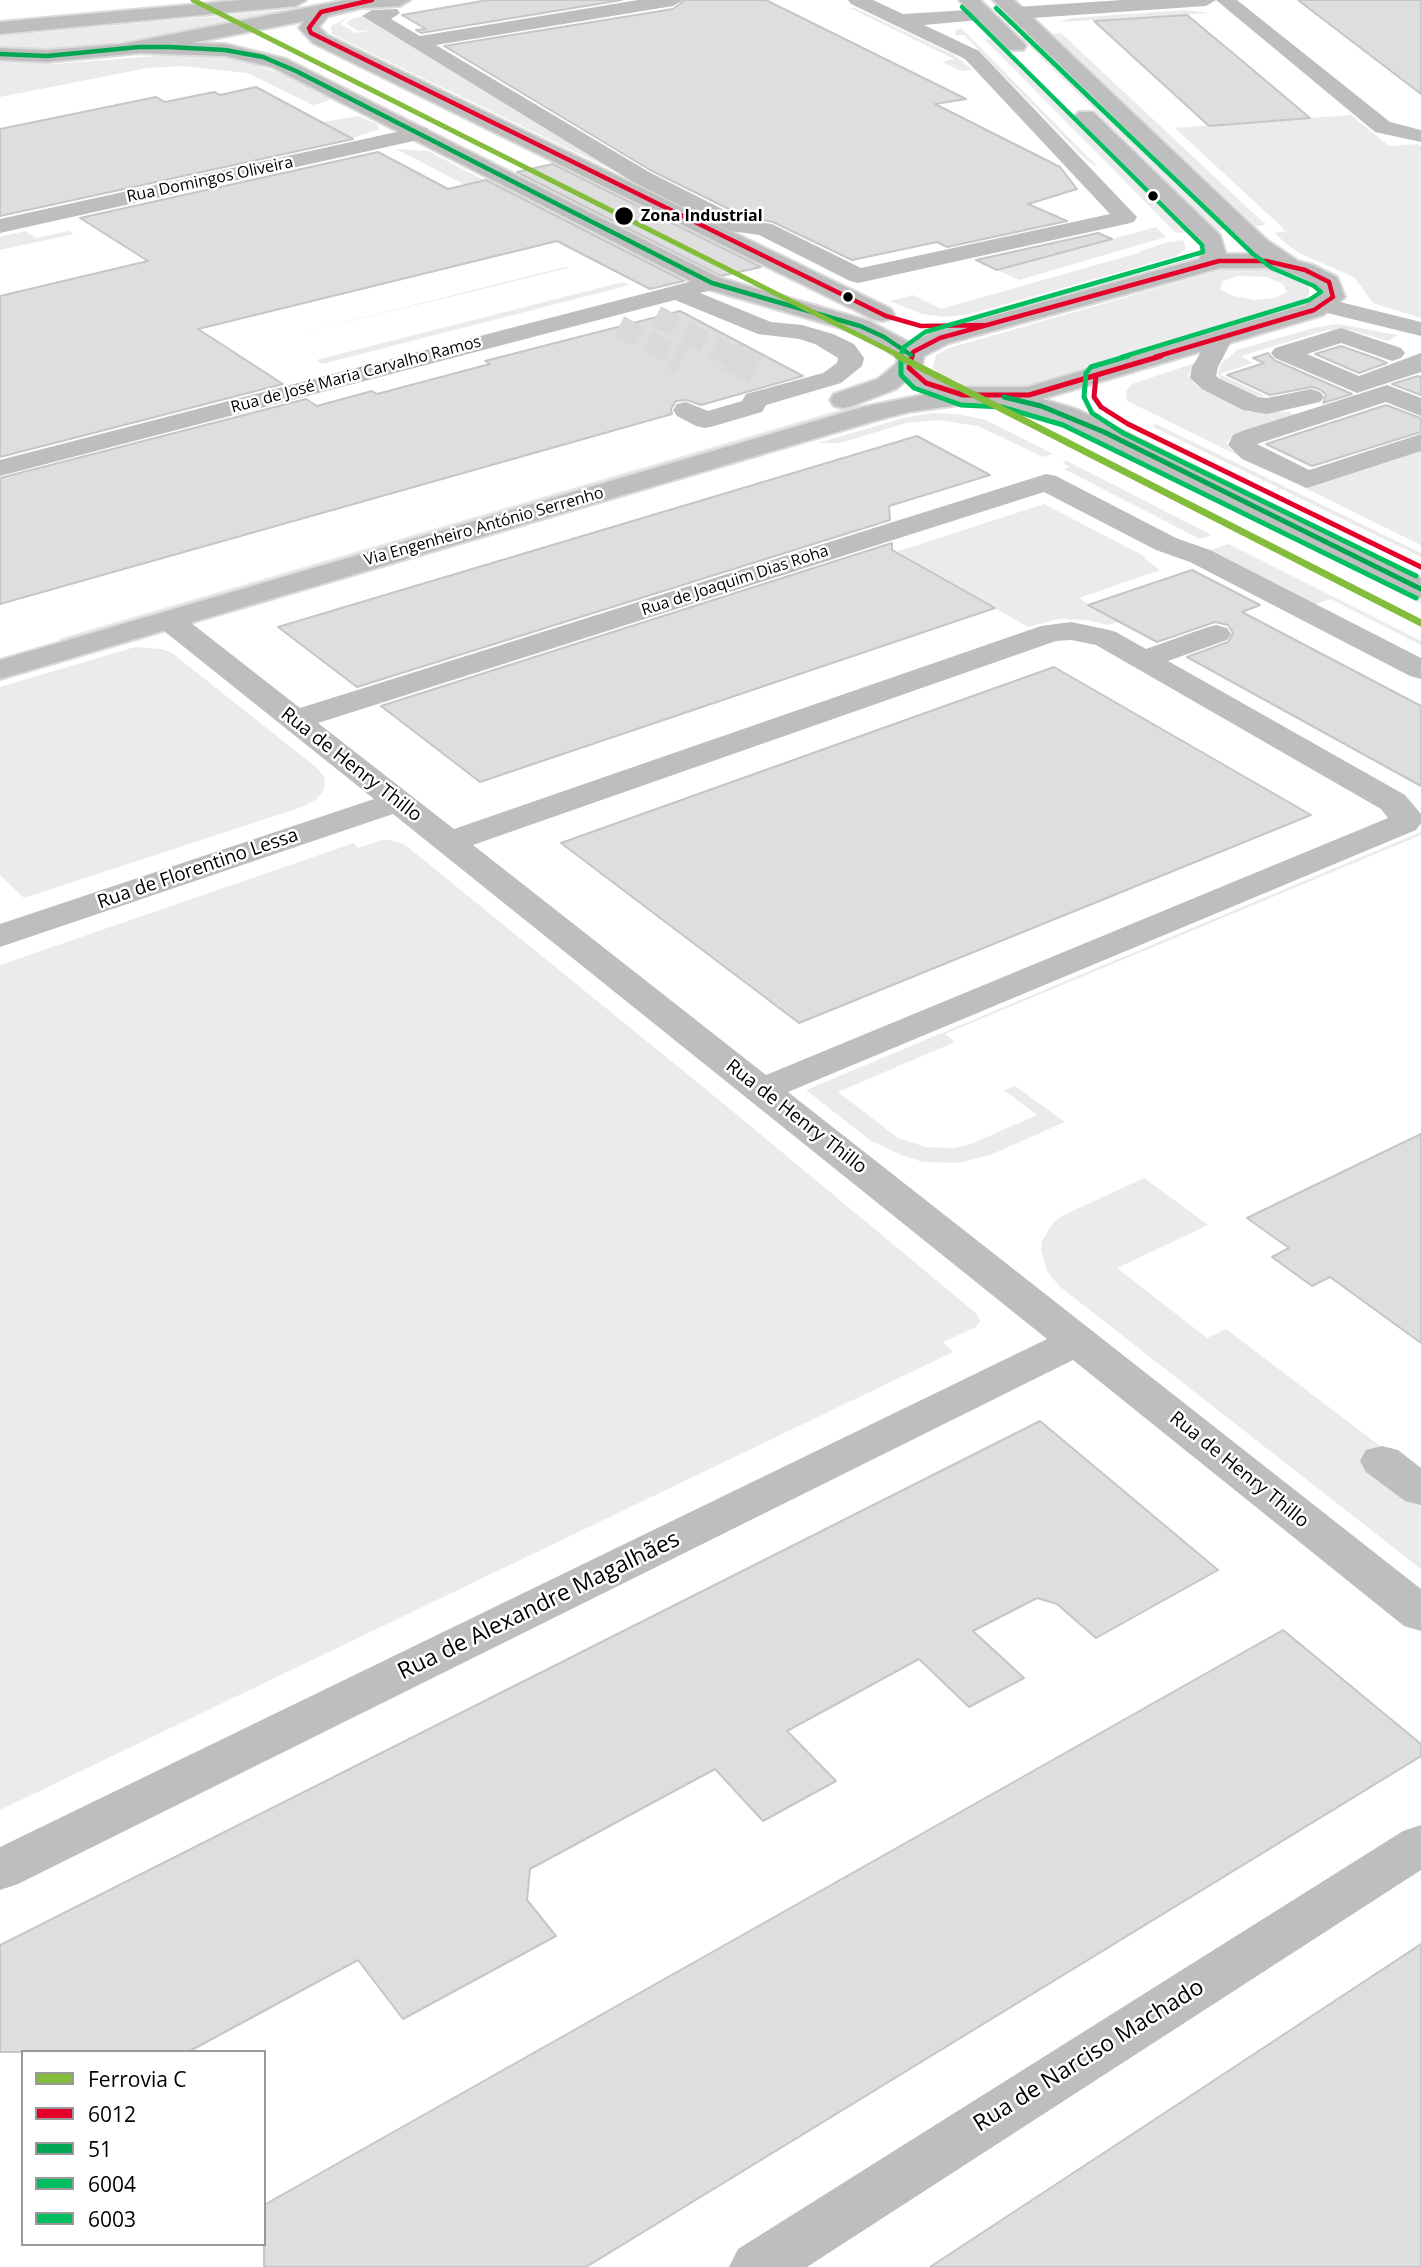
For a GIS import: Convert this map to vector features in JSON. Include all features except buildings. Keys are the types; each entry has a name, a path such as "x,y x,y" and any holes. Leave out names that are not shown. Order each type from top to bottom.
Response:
{"main road":[{"path":"48,5 108,0"},
{"path":"0,28 296,0"},
{"path":"417,43 673,0"},
{"path":"395,6 372,16 685,201 739,226 764,229 858,276 1126,216 972,55 858,0"},
{"path":"901,20 977,8 1206,0"},
{"path":"1225,0 1363,111 1389,129 1421,136"},
{"path":"0,54 75,55 139,47 368,1 395,6"},
{"path":"139,47 225,50 263,57 296,71 712,283 860,326 884,337 910,361 914,374 932,386 971,396 1029,395 1222,338 1324,305 1333,297 1329,282 1288,264 1260,246 1010,6"},
{"path":"977,8 1212,240 1214,254 1209,263"},
{"path":"321,12 309,27 320,39 886,316 920,326 987,325 1209,263 1238,260 1288,264"},
{"path":"1331,113 1363,111"},
{"name":"Rua Domingos Oliveira","path":"0,226 419,134"},
{"name":"Rua de José Maria Carvalho Ramos","path":"0,468 625,315 678,292 712,283"},
{"path":"678,292 767,329 802,331 838,345 851,358 849,366 839,374 743,395 808,370 816,362 812,356 777,339 767,329"},
{"path":"1324,305 1401,348 1408,369 1357,385 1335,382 1285,426 1242,441 1241,444 1307,480 1417,422"},
{"path":"712,328 741,320"},
{"name":"Via Engenheiro António Serrenho","path":"0,646 855,397 887,384 910,361 919,347 987,325"},
{"path":"1401,348 1341,335 1284,353 1335,382 1387,393 1417,422"},
{"path":"1222,338 1205,367 1203,377 1223,391 1252,404 1283,405 1401,348"},
{"path":"1096,376 1094,397 1101,407 1119,419 1421,568"},
{"path":"1335,382 1375,426"},
{"name":"Via Engenheiro António Serrenho","path":"0,670 872,413 909,404 971,396"},
{"path":"1004,397 1041,406 1104,432 1421,589"},
{"path":"1278,466 1326,445 1417,422"},
{"path":"1285,426 1326,445"},
{"path":"1285,426 1326,445"},
{"name":"Rua de Joaquim Dias Roha","path":"295,720 1046,482 1166,544 1200,556 1421,670"},
{"name":"Rua de Henry Thillo","path":"170,621 1421,1614"},
{"path":"449,842 1052,632 1071,631 1098,636 1143,660 1393,802 1403,812 1413,815"},
{"path":"1143,660 1216,634"},
{"path":"1267,730 1346,744"},
{"name":"Rua de Florentino Lessa","path":"0,936 397,802"},
{"path":"761,1090 1399,827 1413,815"},
{"name":"Rua de Alexandre Magalhães","path":"0,1870 1077,1341"},
{"path":"1382,1461 1421,1490"},
{"name":"Rua de Narciso Machado","path":"758,2267 1421,1845"}],"shaded area":[{"path":"850,8 954,55 973,70 961,71 942,62 954,59"},
{"path":"296,9 237,23 81,48 33,50 0,47 0,36"},
{"path":"1185,10 1210,13 1061,22 1072,18"},
{"path":"350,16 340,24 356,33 372,30 358,31 347,24 349,20 361,16 631,179 332,34 331,26"},
{"path":"961,28 1099,168 1084,158 964,35 955,35 956,30"},
{"path":"1061,33 1266,225 1256,226 1053,34"},
{"path":"1019,36 1028,36 1227,229 1218,230"},
{"path":"984,39 995,39 1188,232 1176,233"},
{"path":"168,55 211,56 246,62 297,79 330,97 328,101 313,105 247,73 182,66 148,68 0,97 0,62 54,64"},
{"path":"1351,115 1389,146 1421,146 1421,318 1373,303 1354,277 1301,254 1288,245 1274,233 1286,231 1175,128"},
{"path":"358,116 377,124 379,129 353,138 323,122"},
{"path":"396,149 428,151 578,229 558,233"},
{"path":"1156,227 1166,237 1019,280 997,270"},
{"path":"25,231 36,238 69,231 74,234 0,250 0,237"},
{"path":"1183,240 1186,249 1176,256 970,314 944,317 922,314 889,301 913,295 941,309 1142,252 1168,242"},
{"path":"568,268 285,337 541,273"},
{"path":"1221,270 1273,270 1295,277 1309,288 1309,295 1297,304 1027,385 997,388 967,385 942,376 933,368 936,355 949,348","holes":["1238,276 1267,277 1283,284 1287,292 1275,298 1254,300 1233,296 1220,289 1223,281"]},
{"path":"623,282 630,285 322,364 316,360"},
{"path":"1338,324 1398,335 1388,341 1349,330 1327,330 1241,356 1253,363 1219,374 1266,396 1254,396 1221,380 1218,374 1221,364 1237,350 1313,328"},
{"path":"1195,363 1188,376 1197,386 1250,412 1289,412 1298,416 1231,438 1226,443 1230,449 1297,481 1421,447 1421,545 1127,401 1126,391 1132,384"},
{"path":"849,407 855,410 62,642 58,639"},
{"path":"932,413 957,414 986,420 1053,454 1043,457 978,426 938,420 906,423 840,443 818,443 903,418"},
{"path":"1156,424 1421,553 1421,557 1151,426"},
{"path":"1100,439 1421,599 1421,604 1095,441"},
{"path":"1067,461 1212,535 1200,539 1064,469 1070,467 1062,462"},
{"path":"1044,504 1146,557 1144,558 1160,570 1079,598 1118,622 1108,625 1087,620 1059,619 1028,627 896,552"},
{"path":"1229,544 1421,641 1421,645 1331,599 1313,605 1208,551"},
{"path":"135,647 162,649 172,653 317,768 325,778 324,789 317,799 302,807 24,898 0,875 0,687"},
{"path":"1421,832 1421,835 945,1034 955,1042 838,1092 898,1138 926,1147 953,1148 971,1144 1037,1115 1004,1090 1015,1086 1065,1122 990,1155 958,1163 923,1162 904,1156 871,1141 806,1090"},
{"path":"382,840 404,844 724,1104 977,1314 980,1321 976,1327 943,1342 953,1352 0,1810 0,965 354,843 358,848"},
{"path":"1144,1178 1208,1225 1117,1268 1207,1338 1226,1329 1392,1455 1421,1503 1421,1569 1059,1286 1047,1271 1041,1250 1042,1241 1053,1223 1062,1216"}],"tunnel":[{"path":"656,316 733,357"},
{"path":"619,326 677,357"},
{"path":"674,356 682,360"},
{"path":"730,356 764,374"}],"rail line":[{"name":"C","path":"193,0 717,263 1421,623"}],"transit line":[{"name":"6012","path":"372,0 321,12 309,28 311,33 886,316 921,326 987,325"},
{"name":"6004","path":"962,7 1202,245 1203,252 925,332 904,347 899,360 901,375 914,388 939,399 961,405 1002,407 1063,425 1416,598"},
{"name":"6003","path":"996,8 1253,254 1272,268 1314,286 1321,292 1309,300 1091,367 1086,373 1084,397 1092,413 1123,433 1416,576"},
{"name":"51","path":"0,54 47,56 139,47 169,47 225,50 263,57 296,71 712,283 860,326 884,337 911,355"},
{"name":"6012","path":"1219,261 1266,261 1305,270 1329,282 1333,297 1314,310 1029,395 963,395 926,383 909,368 913,352 940,338 1219,261"},
{"name":"6012","path":"1096,376 1094,397 1101,407 1128,424 1421,567"},
{"name":"51","path":"1004,397 1041,406 1104,432 1421,589"}],"place":[{"name":"Zona Industrial","path":"624,216"}]}
